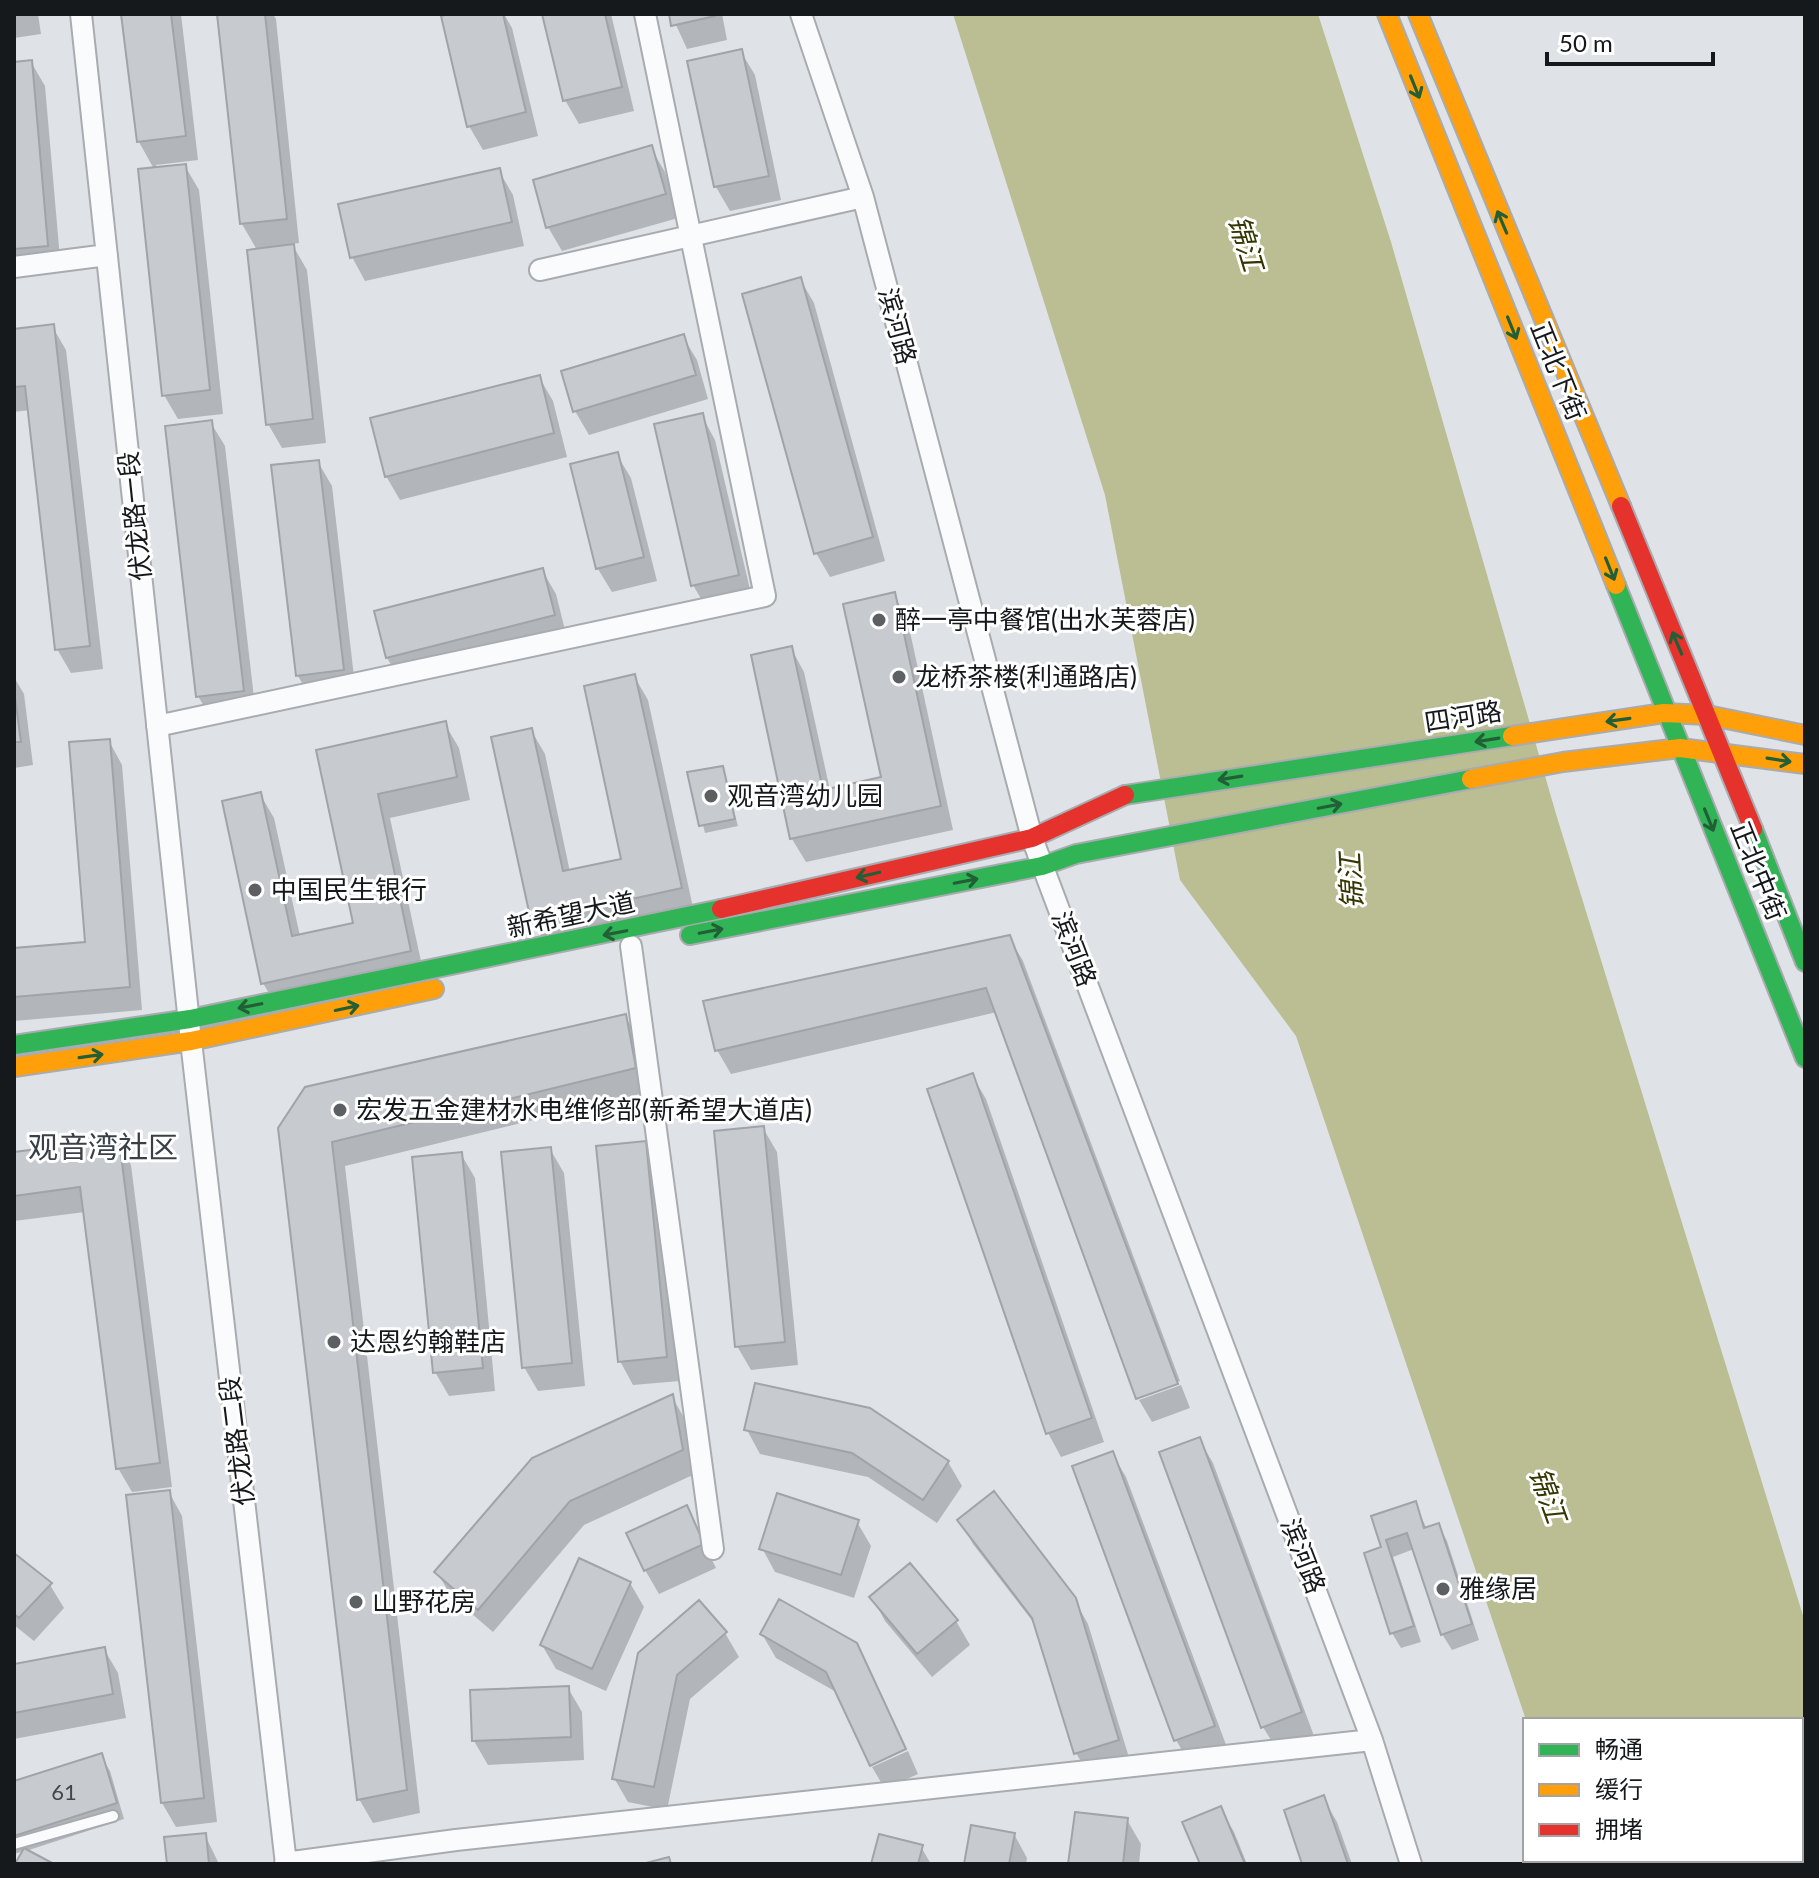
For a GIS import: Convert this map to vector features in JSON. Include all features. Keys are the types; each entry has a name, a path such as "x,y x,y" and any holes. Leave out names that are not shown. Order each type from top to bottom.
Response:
{"street":[{"name":"伏龙路一段","path":"81,14 190,1019"},
{"path":"157,726 765,596 645,14"},
{"name":"滨河路","path":"801,14 863,197 1032,838 1372,1740 1411,1864"},
{"name":"正北下街","path":"1387,14 1680,748"},
{"name":"正北下街","path":"1418,14 1707,715"},
{"path":"540,270 863,197"},
{"path":"14,267 107,255"},
{"name":"四河路","path":"1128,794 1664,713 1707,715 1805,735"},
{"name":"正北中街","path":"1707,715 1805,962"},
{"path":"525,969 1042,866 1076,854 1563,762 1680,748 1805,764"},
{"name":"正北中街","path":"1680,748 1805,1058"},
{"name":"新希望大道","path":"14,1045 190,1019 633,929 1032,838 1128,794"},
{"path":"631,946 713,1549"},
{"path":"14,1067 191,1041 449,986"},
{"name":"伏龙路二段","path":"190,1019 286,1863"},
{"path":"286,1863 472,1838 1372,1740"}],"lane":[{"path":"14,1844 113,1816"}],"water":[{"name":"锦江","path":"953,14 1318,14 1391,242 1556,814 1805,1622 1805,1864 1575,1864 1803,1862 1803,1718 1525,1718 1296,1036 1180,880 1105,495"}],"building":[{"path":"121,14 171,14 186,136 137,142"},
{"path":"217,14 265,14 287,219 240,224"},
{"path":"503,14 526,112 467,127 441,16"},
{"path":"542,14 605,14 622,87 563,101"},
{"path":"669,14 715,14 715,16 671,26"},
{"path":"742,49 769,176 714,187 687,61"},
{"path":"32,60 48,246 14,249 14,62"},
{"path":"652,145 666,194 546,228 533,180"},
{"path":"186,164 210,390 162,396 138,169"},
{"path":"500,168 512,222 350,258 338,204"},
{"path":"294,244 313,419 266,425 247,250"},
{"path":"801,277 873,537 814,554 742,294"},
{"path":"54,324 90,646 55,650 25,386 14,387 14,329"},
{"path":"684,334 696,375 573,412 561,371"},
{"path":"540,375 554,433 385,477 370,418"},
{"path":"703,413 739,575 691,586 654,424"},
{"path":"212,420 244,691 196,697 165,426"},
{"path":"618,452 644,557 596,569 570,464"},
{"path":"319,460 344,670 296,676 271,465"},
{"path":"543,568 555,615 386,658 374,611"},
{"path":"895,592 941,806 790,839 751,655 792,646 823,790 881,777 843,604"},
{"path":"635,674 682,888 531,921 491,737 532,728 563,871 621,859 584,686"},
{"path":"14,690 21,742 14,742"},
{"path":"446,721 457,777 378,794 411,951 261,984 222,801 261,792 292,936 353,923 316,750"},
{"path":"110,739 130,987 14,997 14,948 85,942 69,742"},
{"name":"观音湾幼儿园","path":"723,766 735,819 699,826 687,772"},
{"path":"1010,935 1178,1384 1136,1399 986,988 715,1051 703,1001"},
{"path":"626,1014 636,1068 332,1142 407,1790 357,1800 278,1128 305,1087"},
{"path":"973,1073 1092,1418 1046,1434 927,1089"},
{"path":"764,1126 785,1342 735,1347 714,1131"},
{"path":"119,1139 160,1463 116,1469 80,1187 14,1196 14,1152"},
{"path":"646,1141 667,1357 618,1362 596,1146"},
{"path":"551,1147 572,1363 522,1368 501,1152"},
{"path":"462,1152 483,1368 433,1373 412,1157"},
{"path":"755,1383 870,1408 949,1461 923,1500 852,1453 744,1430"},
{"path":"673,1394 683,1450 570,1501 478,1610 434,1572 532,1458"},
{"path":"1200,1437 1302,1712 1261,1728 1159,1452"},
{"path":"1113,1451 1215,1726 1174,1741 1072,1466"},
{"path":"170,1490 204,1798 161,1803 126,1495"},
{"path":"994,1491 1076,1598 1119,1740 1074,1754 1032,1618 957,1520"},
{"path":"777,1493 859,1520 841,1575 759,1549"},
{"name":"雅缘居","path":"1416,1501 1424,1528 1439,1523 1472,1624 1441,1635 1407,1533 1386,1540 1414,1626 1390,1634 1364,1553 1381,1547 1371,1516"},
{"path":"687,1505 704,1544 644,1571 626,1533"},
{"path":"14,1553 52,1583 19,1618 14,1614"},
{"path":"579,1558 631,1582 592,1669 540,1645"},
{"path":"910,1563 958,1620 917,1654 869,1597"},
{"path":"779,1599 857,1643 906,1749 870,1766 826,1672 760,1634"},
{"path":"699,1600 727,1632 677,1675 654,1787 612,1779 638,1653"},
{"path":"105,1647 113,1694 14,1713 14,1664"},
{"path":"569,1686 571,1737 472,1741 470,1690"},
{"path":"102,1753 117,1803 14,1836 14,1781"},
{"path":"1324,1795 1348,1864 1302,1864 1284,1810"},
{"path":"1221,1806 1245,1864 1200,1864 1182,1822"},
{"path":"1075,1812 1128,1818 1123,1864 1068,1864"},
{"path":"971,1825 1015,1833 1009,1864 964,1864"},
{"path":"206,1833 209,1864 167,1864 164,1837"},
{"path":"879,1834 923,1845 918,1864 871,1864"},
{"path":"24,1848 54,1864 15,1864"},
{"path":"669,1857 671,1864 642,1864"}],"traffic: fast":[{"path":"1616,585 1805,1058"},
{"path":"1125,795 1512,736"},
{"path":"690,935 1042,866 1076,854 1471,779"},
{"path":"1753,829 1805,962"},
{"path":"14,1045 190,1019 721,909"}],"traffic: slow":[{"path":"1387,14 1616,585"},
{"path":"1418,14 1621,506"},
{"path":"1512,736 1664,713 1707,715 1805,735"},
{"path":"1471,779 1563,762 1680,748 1805,764"},
{"path":"14,1067 191,1041 434,989"}],"traffic: jam":[{"path":"1621,506 1753,829"},
{"path":"721,909 1032,838 1125,795"}],"place":[{"name":"醉一亭中餐馆(出水芙蓉店)","path":"879,620"},
{"name":"龙桥茶楼(利通路店)","path":"899,677"},
{"name":"观音湾幼儿园","path":"711,796"},
{"name":"中国民生银行","path":"255,890"},
{"name":"宏发五金建材水电维修部(新希望大道店)","path":"340,1110"},
{"name":"达恩约翰鞋店","path":"334,1342"},
{"name":"雅缘居","path":"1443,1589"},
{"name":"山野花房","path":"356,1602"}],"district":[{"name":"观音湾社区","path":"103,1148"}]}
